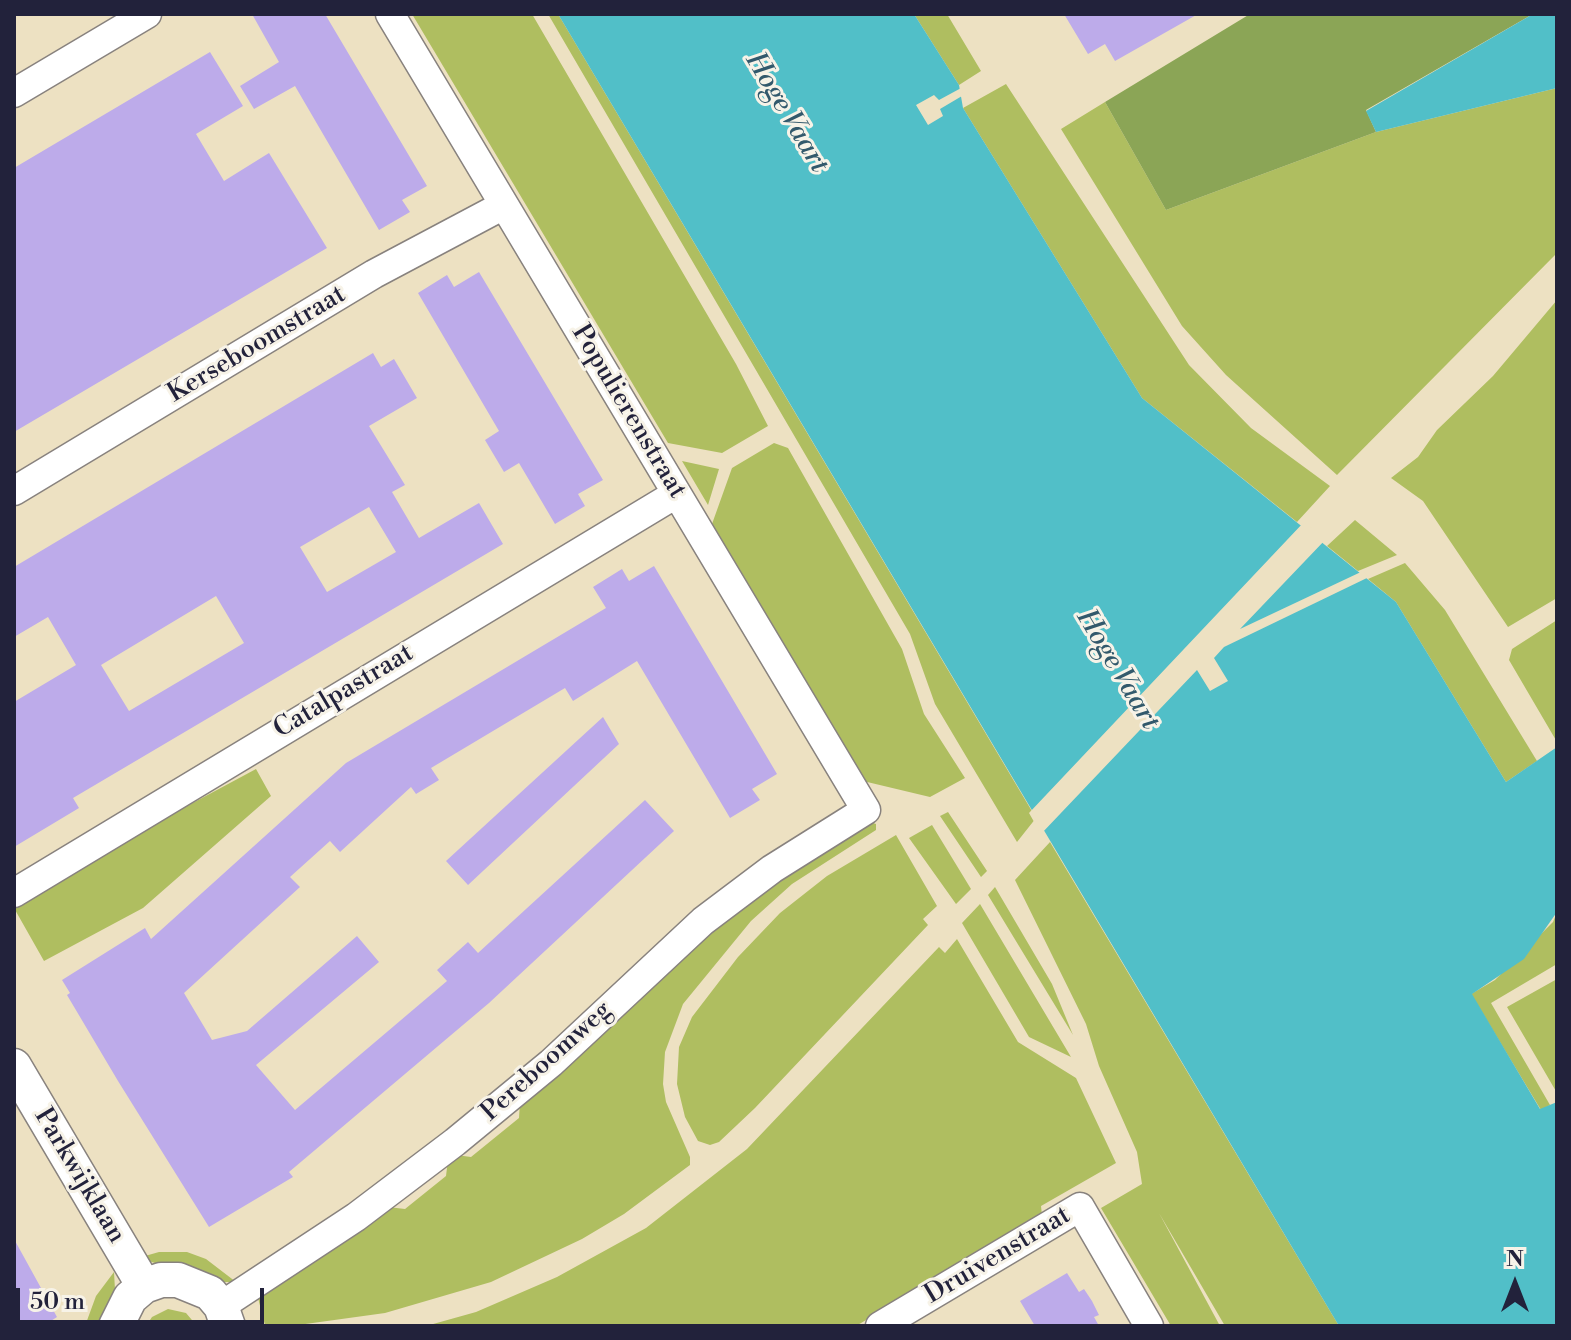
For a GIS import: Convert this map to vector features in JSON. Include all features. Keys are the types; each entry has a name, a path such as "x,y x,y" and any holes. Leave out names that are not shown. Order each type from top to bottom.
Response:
{"street":[{"path":"14,93 147,14"},
{"name":"Populierenstraat","path":"390,14 866,810"},
{"name":"Kerseboomstraat","path":"14,491 374,274 504,205"},
{"name":"Catalpastraat","path":"14,893 676,494"},
{"name":"Pereboomweg","path":"224,1316 455,1142 551,1063 711,914 772,869 866,810"},
{"name":"Parkwijklaan","path":"14,1066 144,1286"},
{"name":"Druivenstraat","path":"880,1326 1080,1207 1149,1326"},
{"path":"116,1326 130,1298 144,1286 161,1280 186,1282 210,1293 224,1316"}],"green space":[{"path":"412,14 532,14 736,364 768,426 722,453 668,443"},
{"path":"548,14 558,14 1036,818 1017,842 935,704 910,634"},
{"path":"914,14 947,14 981,71 959,85"},
{"path":"1250,14 1533,14 1366,110 1376,132 1166,210 1105,102"},
{"path":"1006,84 1189,365 1251,428 1330,486 1297,522 1142,398 963,108"},
{"path":"1557,88 1557,253 1337,475 1226,375 1182,326 1061,129 1105,102 1166,210 1376,132"},
{"path":"1557,300 1557,598 1508,627 1423,501 1391,478 1418,457 1437,430 1493,376"},
{"path":"774,443 788,448 902,649 924,714 965,778 930,797 863,781 712,524 732,468"},
{"path":"682,461 719,469 708,505"},
{"path":"1355,520 1397,555 1358,571 1327,546"},
{"path":"1405,563 1445,610 1537,761 1506,782 1396,602 1368,579"},
{"path":"1557,620 1557,742 1509,660 1512,649"},
{"path":"256,769 271,796 143,908 44,961 14,908 14,899"},
{"path":"948,812 987,871 981,877 940,816"},
{"path":"870,822 876,824 876,830 792,884 751,921 683,1004 665,1052 663,1084 666,1102 690,1157 690,1165 624,1214 582,1239 491,1282 385,1313 291,1326 265,1325 258,1298 388,1207 405,1209 446,1176 448,1160 456,1155 471,1157 519,1118 520,1102 681,954 762,889"},
{"path":"932,825 971,889 956,904 909,838"},
{"path":"896,835 937,906 923,919 928,925 719,1142 710,1145 698,1141 685,1117 677,1084 679,1047 692,1017 738,957 780,913 827,876"},
{"path":"1050,842 1339,1326 1225,1326 1159,1213 1220,1326 1171,1326 1101,1208 1142,1184 1137,1152 1099,1066 1086,1024 1015,880"},
{"path":"995,887 1052,984 1073,1035 988,895"},
{"path":"980,904 1071,1057 1029,1037 962,923"},
{"path":"1557,912 1557,964 1491,1003 1550,1105 1541,1110 1471,994 1495,980 1553,922"},
{"path":"957,939 1018,1042 1076,1078 1116,1163 1041,1206 1042,1215 856,1326 426,1326 476,1312 557,1277 646,1228 747,1149 939,947 945,953"},
{"path":"1557,979 1557,1093 1507,1007"},
{"path":"159,1252 187,1252 206,1259 236,1282 219,1282 145,1260 145,1256"},
{"path":"114,1272 115,1290 102,1326 85,1326 96,1296"},
{"path":"168,1309 186,1313 197,1326 146,1326 152,1317"}],"water":[{"name":"Hoge Vaart","path":"558,14 914,14 959,85 963,108 1142,398 1396,602 1506,782 1557,747 1557,912 1524,959 1472,994 1540,1109 1557,1102 1557,1326 1339,1326"},
{"path":"1533,14 1557,14 1557,88 1376,132 1366,111"}],"pier":[{"path":"963,87 962,96 940,109 943,116 928,125 916,105 934,95 939,100"},
{"path":"1304,522 1326,539 1240,629 1363,571 1369,577 1224,647 1214,658 1228,681 1210,691 1197,670 1041,834 1029,813"}],"building":[{"path":"252,14 325,14 427,186 402,200 410,212 379,230 295,86 254,109 240,86 279,62"},
{"path":"1064,14 1198,14 1115,61 1105,44 1088,54"},
{"path":"210,52 243,106 196,134 224,181 269,153 327,248 14,432 14,168"},
{"path":"479,272 603,480 578,494 585,506 555,524 519,463 504,472 485,440 499,431 418,293 447,275 454,287"},
{"path":"373,353 381,367 394,359 417,398 369,426 405,485 392,492 419,538 479,503 503,544 73,798 79,808 14,847 14,702 76,665 48,617 14,637 14,567","holes":["369,507 396,552 327,592 300,547","216,596 244,643 129,711 101,665"]},
{"path":"654,566 777,774 752,789 760,800 730,818 637,661 573,701 565,688 431,768 439,780 416,794 411,787 340,852 330,841 290,877 300,887 184,993 212,1040 247,1031 357,936 379,962 256,1065 295,1110 447,981 437,970 468,942 478,953 645,800 674,831 489,1003 289,1172 293,1177 209,1227 118,1081 67,995 70,993 62,980 145,928 151,939 346,763 606,608 593,587 622,569 629,581"},
{"path":"603,717 619,744 468,885 446,861"},
{"path":"14,1239 57,1317 43,1326 14,1326"},
{"path":"1067,1273 1079,1292 1084,1289 1092,1301 1099,1315 1094,1317 1099,1326 1035,1326 1020,1301"}]}
